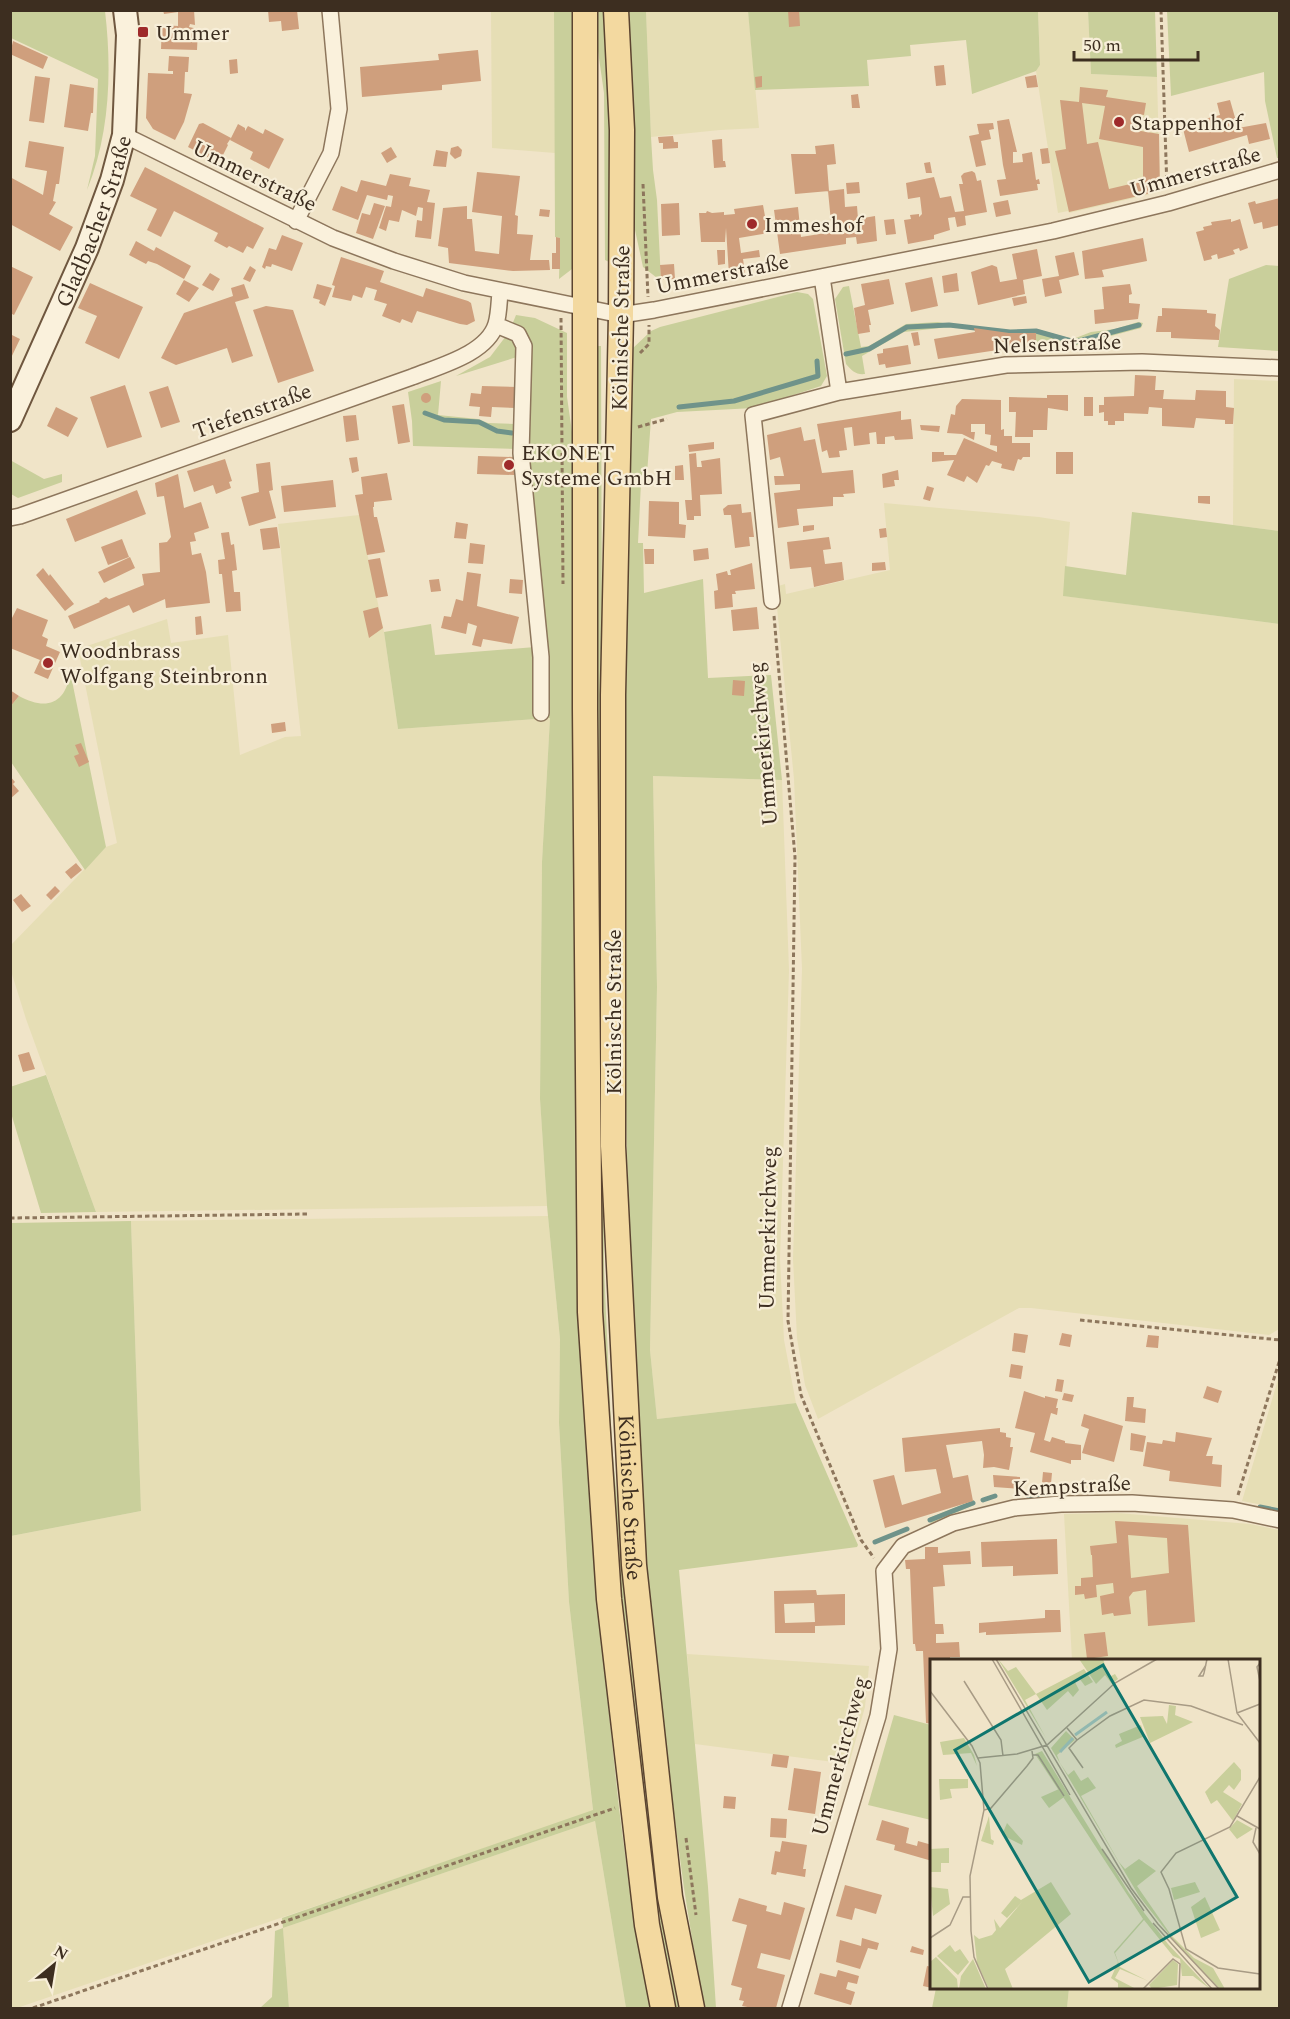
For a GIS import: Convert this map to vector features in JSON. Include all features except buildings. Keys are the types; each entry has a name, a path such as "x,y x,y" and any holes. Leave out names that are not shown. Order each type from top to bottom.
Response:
{"main road":[{"name":"Gladbacher Straße","path":"10,420 87,248 112,180 124,135 128,35 125,10"},
{"name":"Kölnische Straße","path":"585,10 585,697 590,1312 609,1599 648,1925 663,2008"},
{"name":"Kölnische Straße","path":"616,10 622,130 621,315 613,706 613,1146 634,1565 670,1897 692,2008"}],"street":[{"path":"296,221 331,153 339,109 330,10"},
{"name":"Ummerstraße","path":"124,135 296,221 394,261 500,292 621,315 1053,231 1168,203 1280,170"},
{"path":"822,277 839,392"},
{"path":"500,292 496,325 518,334 524,346 521,453 541,657 541,713"},
{"name":"Tiefenstraße","path":"10,518 412,377 480,347 496,325"},
{"name":"Nelsenstraße","path":"772,601 753,415 839,392 1006,365 1142,362 1280,368"},
{"name":"Kempstraße","path":"884,1571 903,1546 953,1523 1014,1508 1060,1504 1132,1503 1233,1510 1280,1520"},
{"name":"Ummerkirchweg","path":"790,2008 878,1716 889,1649 884,1571"}],"path":[{"path":"1161,10 1168,203"},
{"path":"637,357 649,344 643,178"},
{"path":"636,427 667,419"},
{"name":"Ummerkirchweg","path":"772,601 795,857 788,1321 801,1395 861,1540 884,1571"},
{"path":"10,1218 307,1214"},
{"path":"1080,1320 1280,1340"},
{"path":"1233,1510 1280,1359"},
{"path":"33,2008 616,1807"},
{"path":"686,1838 696,1918"}],"shaded area":[{"path":"491,11 554,11 555,153 492,148"},
{"path":"646,11 748,11 759,128 651,137"},
{"path":"1038,11 1088,11 1091,74 1157,77 1160,192 1069,213 1068,211 1058,213 1036,71 1040,65"},
{"path":"1234,379 1279,381 1279,531 1233,525"},
{"path":"884,503 1039,517 1070,522 1064,596 1279,624 1279,1329 1269,1335 1019,1308 818,1419 805,1385 797,1338 793,1259 802,969 794,779 775,587 785,584 786,594 890,570"},
{"path":"359,515 384,632 398,729 550,718 542,862 540,1098 547,1206 96,1212 26,1019 11,971 10,946 106,847 117,843 78,649 167,619 171,643 228,635 240,755 285,737 301,736 278,524"},
{"path":"653,776 782,780 789,970 780,1259 784,1340 796,1403 657,1419 650,1350 657,987"},
{"path":"548,1216 560,1339 559,1423 569,1602 593,1811 17,2008 11,2008 11,1536 141,1511 131,1221"},
{"path":"1279,1376 1279,1508 1242,1501"},
{"path":"1118,1513 1250,1524 1279,1530 1279,2008 1067,2008 1069,1989 1260,1989 1260,1659 1072,1659 1064,1514"},
{"path":"687,1654 869,1666 865,1707 849,1764 695,1744"},
{"path":"595,1821 626,2008 289,2008 283,1928"}],"green space":[{"path":"10,11 105,11 108,79 105,124 95,169 87,190 95,156 98,79 11,38"},
{"path":"554,11 575,11 576,246 572,269 559,279 560,238 555,237"},
{"path":"597,11 604,11 609,89 609,262 605,260 604,93 597,44"},
{"path":"625,11 646,11 651,137 661,281 643,267 635,230"},
{"path":"748,11 1038,11 1040,65 1036,71 972,94 966,40 910,45 911,56 867,60 869,86 755,90"},
{"path":"1088,11 1155,11 1157,77 1091,74"},
{"path":"1167,11 1279,11 1279,158 1277,158 1265,101 1264,72 1171,96"},
{"path":"1266,265 1279,266 1279,351 1218,347 1229,279"},
{"path":"849,286 861,347 869,346 906,324 938,322 1010,331 1036,329 1073,339 1091,332 1115,329 1138,322 1143,323 1141,328 1073,346 1036,351 1036,333 949,327 904,332 862,356 865,374 859,374 852,371 846,364 835,299 843,287"},
{"path":"797,292 808,294 813,299 827,376 821,386 754,408 677,412 651,419 647,474 641,483 638,543 643,543 644,593 703,579 708,678 771,675 782,780 653,776 657,987 650,1350 657,1419 796,1403 858,1545 857,1547 679,1570 708,1887 716,2008 703,2008 684,1888 652,1649 640,1507 629,1251 625,1053 623,593 630,477 630,374 632,349 651,331"},
{"path":"516,315 535,318 567,333 567,397 573,439 578,1300 596,1590 619,1808 630,1892 650,2008 626,2008 595,1821 283,1928 282,1918 593,1810 569,1602 559,1423 560,1339 547,1206 540,1099 542,862 550,718 546,718 547,675 526,449 530,356 527,334 512,325"},
{"path":"506,336 515,342 517,357 456,376 490,357"},
{"path":"596,346 601,346 604,1268 612,1446 640,1741 661,1890 681,2008 674,2008 655,1891 617,1595 597,1264"},
{"path":"441,381 438,415 478,419 488,423 516,424 516,449 413,446 408,392"},
{"path":"10,460 44,479 62,474 62,482 18,498 11,494"},
{"path":"1132,512 1279,531 1279,624 1063,596 1065,566 1126,575"},
{"path":"431,624 435,655 535,647 536,719 398,729 384,632"},
{"path":"70,671 106,847 85,870 11,762 10,707 19,696 38,703 54,702 65,691"},
{"path":"46,1075 96,1212 41,1213 11,1113 10,1087"},
{"path":"131,1221 141,1511 11,1536 11,1223"},
{"path":"974,1500 974,1505 931,1523 929,1518"},
{"path":"894,1715 930,1725 930,1820 868,1805"},
{"path":"283,1928 289,2008 260,2008 272,1997 275,1931"},
{"path":"936,1989 1069,1989 1067,2008 932,2008"}],"waterway":[{"path":"846,354 869,349 907,327 949,325 1010,332 1036,331 1075,342 1139,325"},
{"path":"679,407 734,401 818,376 817,361"},
{"path":"425,413 444,420 479,422 497,431 512,433"},
{"path":"983,1500 995,1496"},
{"path":"1029,1497 1056,1497"},
{"path":"930,1520 973,1503"},
{"path":"1260,1507 1280,1511"},
{"path":"875,1542 907,1529"}],"place":[{"name":"Ummer","path":"143,32"},
{"name":"Stappenhof","path":"1119,122"},
{"name":"Immeshof","path":"752,224"},
{"name":"EKONET Systeme GmbH","path":"509,465"},
{"name":"Woodnbrass Wolfgang Steinbronn","path":"48,663"}]}
